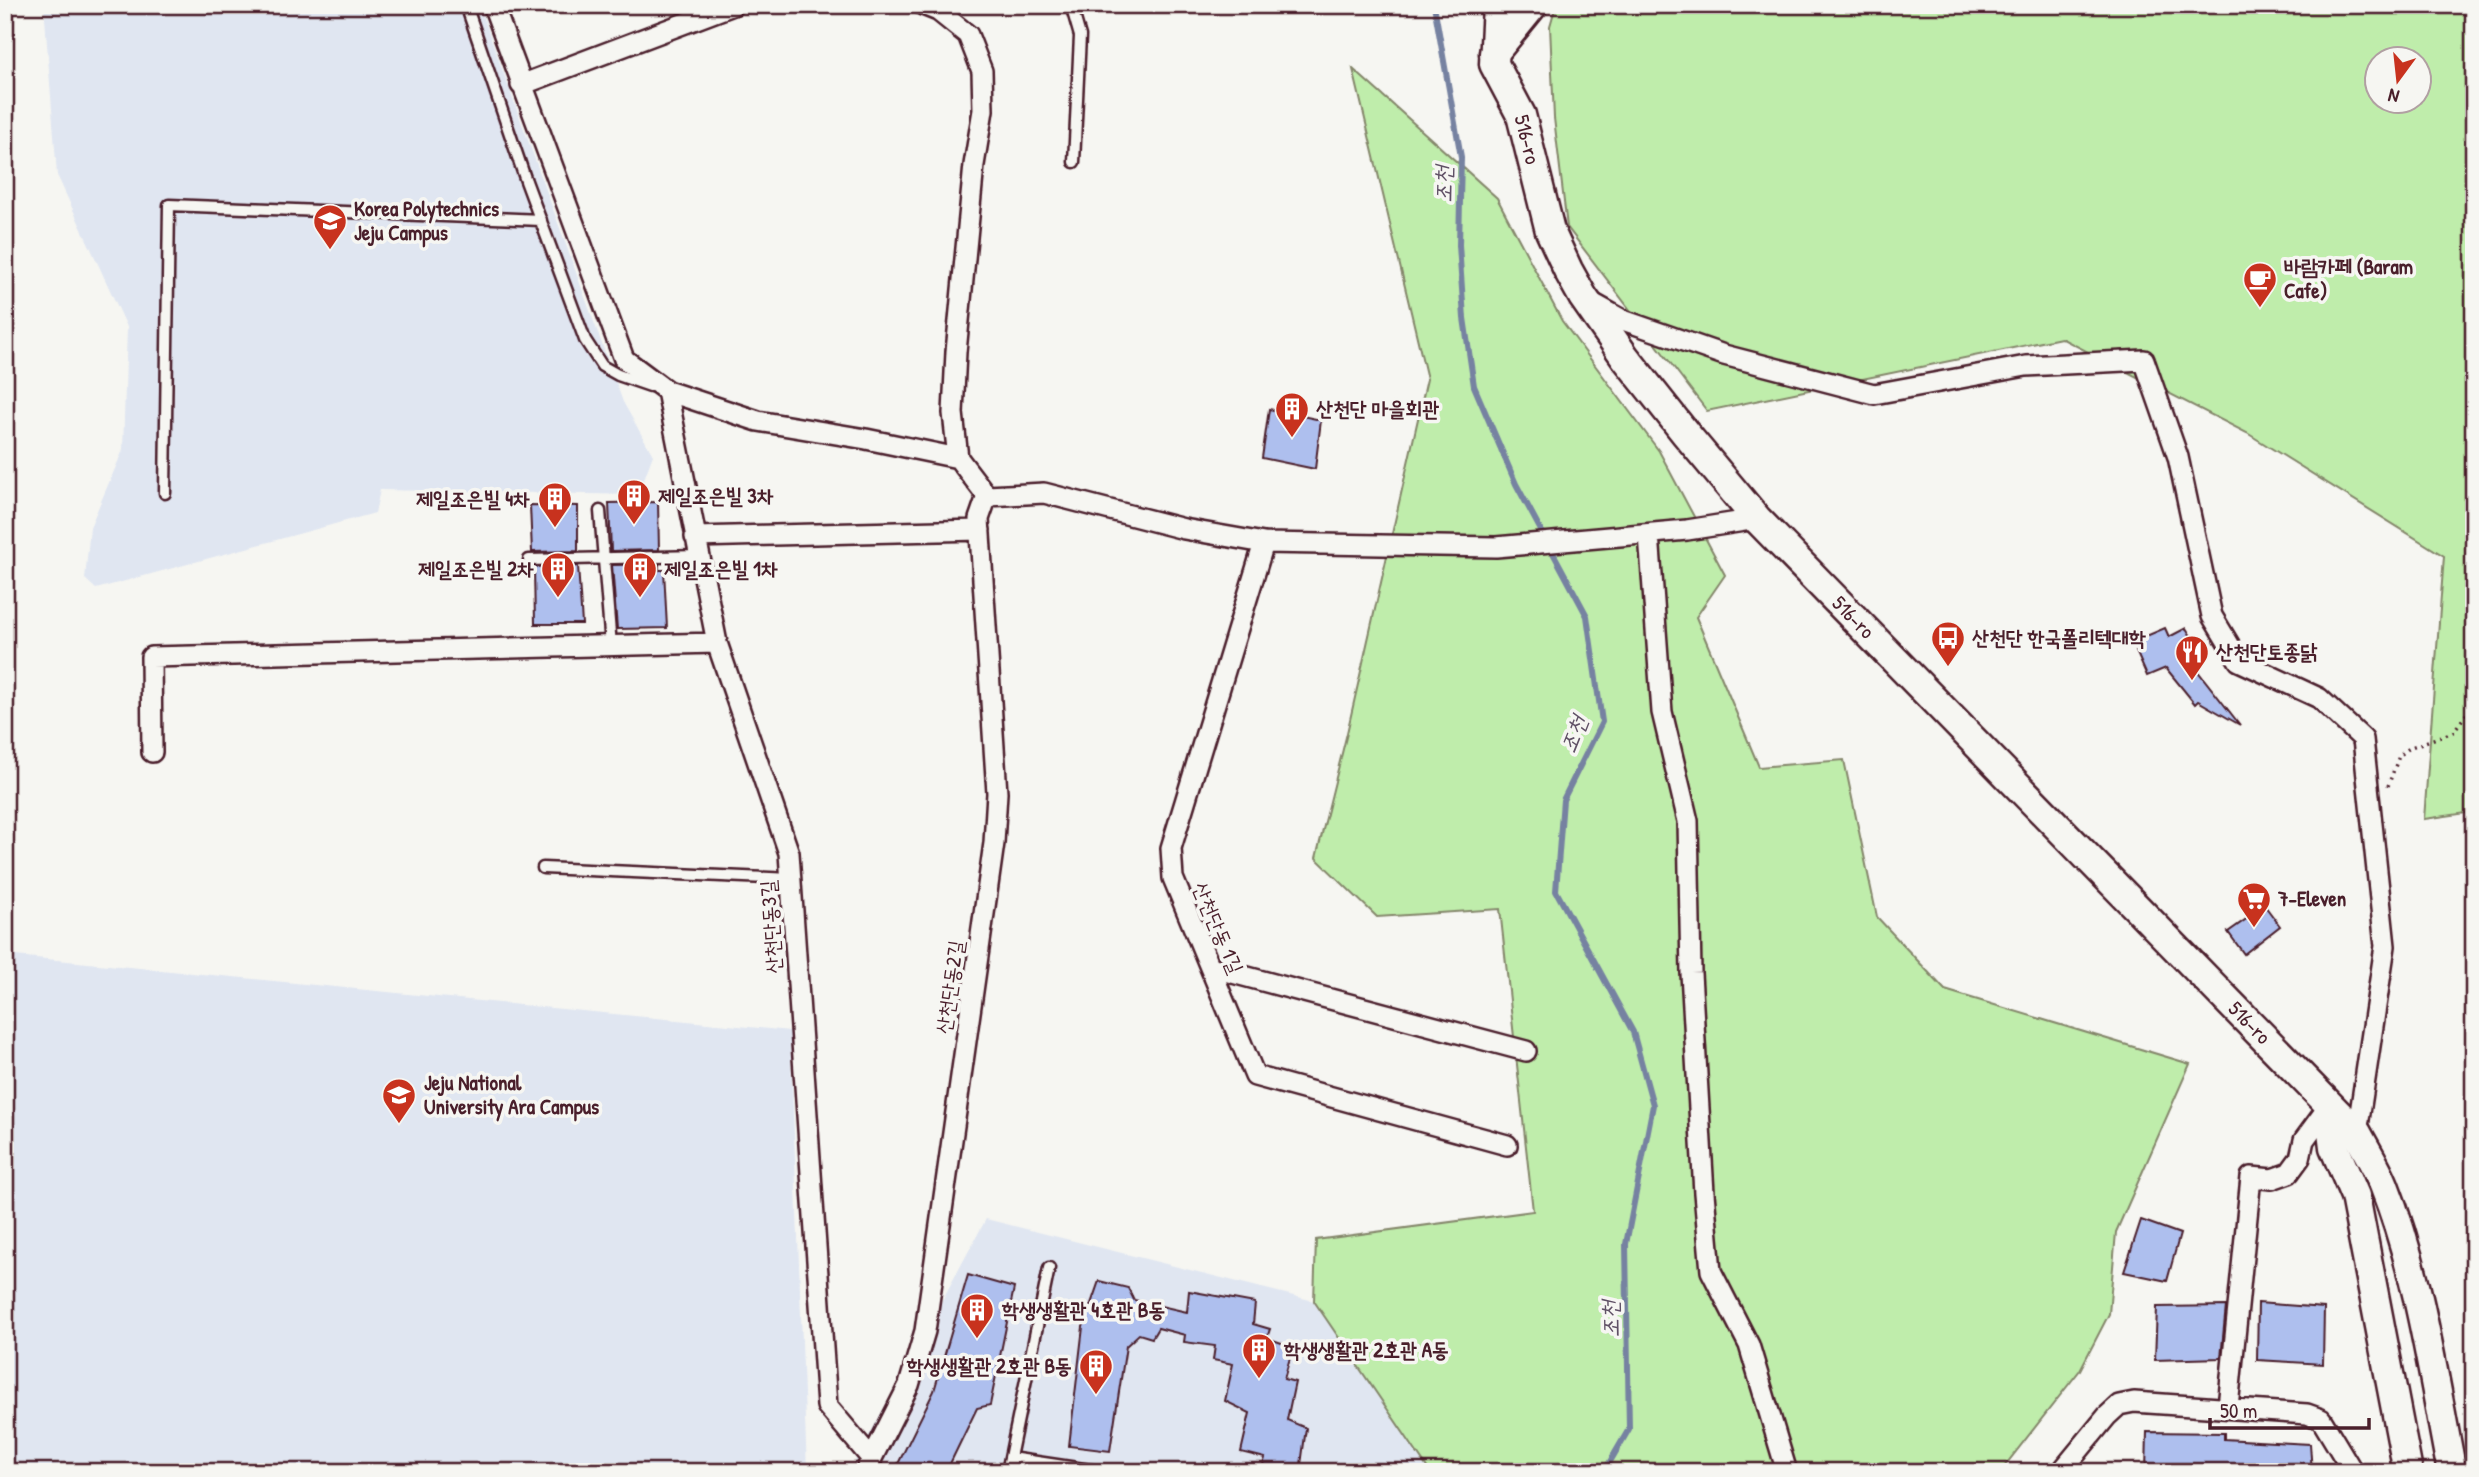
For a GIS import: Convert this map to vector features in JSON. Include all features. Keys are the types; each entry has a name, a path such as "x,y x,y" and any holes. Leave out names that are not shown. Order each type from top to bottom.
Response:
{"main road":[{"name":"516-ro","path":"1482,5 1494,52"},
{"name":"516-ro","path":"1497,5 1494,64 1521,115 1550,231 1583,297 1625,357 1757,519 2357,1133 2383,1183 2402,1237 2420,1306 2452,1472"},
{"path":"1494,52 1533,5"},
{"path":"2329,1106 2334,1147 2355,1196 2408,1472"}],"street":[{"path":"493,5 624,359 667,391 758,421 958,458"},
{"path":"521,85 733,5"},
{"path":"923,5 938,11 968,35 982,71 983,110 974,165 956,352 953,413 958,458 986,496 1044,493 1184,529 1264,543 1496,547 1649,534 1757,519"},
{"path":"1583,297 1623,320 1724,355 1874,394 2026,366 2144,360 2178,457 2212,616 2239,661 2319,698 2363,739 2385,946 2357,1133"},
{"name":"산천단동3길","path":"667,391 717,643 789,853 827,1406 868,1466"},
{"name":"산천단동2길","path":"868,1466 909,1385 925,1331 994,843 996,793 979,519 986,496"},
{"path":"697,547 980,530"},
{"path":"1649,534 1662,712 1688,821 1691,973 1711,1270 1749,1345 1787,1472"},
{"name":"산천단동 1길","path":"1264,543 1171,848 1173,878 1255,1076 1507,1146"},
{"path":"152,752 151,657 717,643"},
{"path":"1210,967 1526,1051"},
{"path":"2228,1407 2251,1177 2272,1179 2289,1173 2300,1158 2304,1140 2329,1106"},
{"path":"2061,1472 2119,1405 2134,1402 2306,1414 2321,1419 2353,1472"}],"lane":[{"path":"466,5 585,340 602,366 618,375 667,391"},
{"path":"1071,5 1080,36 1074,162"},
{"path":"165,493 169,205 541,220"},
{"path":"600,511 611,646"},
{"path":"529,560 604,558 697,547"},
{"path":"543,868 790,879"},
{"path":"1007,1472 1049,1268"},
{"path":"1010,1458 1104,1472"}],"path":[{"path":"2386,792 2399,756 2410,747 2453,732 2474,704"}],"shaded area":[{"name":"Korea Polytechnics Jeju Campus","path":"44,5 479,5 623,402 653,455 638,495 380,490 375,513 96,589 85,579 90,527 123,450 127,327 57,175"},
{"name":"Jeju National University Ara Campus","path":"5,955 790,1031 807,1471 853,1465 986,1219 1314,1301 1453,1472 5,1472"}],"green space":[{"path":"1556,5 2474,5 2474,812 2424,819 2444,556 2247,433 2061,338 1707,411 1567,227 1554,118 1550,26"},
{"path":"1353,69 1497,198 1562,321 1659,451 1725,575 1696,617 1759,767 1844,760 1877,917 1945,990 2190,1064 2116,1232 2109,1314 2080,1370 2000,1472 1430,1472 1314,1301 1316,1240 1533,1211 1500,909 1377,917 1316,858 1427,379"}],"building":[{"name":"산천단 마을회관","path":"1269,409 1321,420 1315,469 1262,458"},
{"name":"제일조은빌 3차","path":"658,502 659,550 611,551 609,503"},
{"name":"제일조은빌 4차","path":"530,505 578,506 578,551 532,552"},
{"name":"제일조은빌 1차","path":"659,564 659,570 664,570 667,628 617,629 612,565"},
{"name":"제일조은빌 2차","path":"578,566 582,624 535,624 534,567"},
{"path":"2165,628 2169,637 2186,628 2199,649 2186,656 2240,725 2198,701 2195,704 2166,668 2147,676 2132,642"},
{"name":"7-Eleven","path":"2265,906 2280,926 2244,954 2228,932"},
{"path":"2141,1220 2180,1234 2167,1281 2124,1272"},
{"name":"학생생활관 4호관 B동","path":"968,1275 1014,1288 990,1405 977,1408 946,1472 894,1472 934,1391"},
{"path":"1099,1281 1128,1288 1134,1300 1187,1312 1189,1291 1255,1303 1253,1324 1270,1329 1267,1338 1293,1347 1284,1379 1295,1382 1287,1420 1306,1428 1300,1472 1261,1472 1265,1458 1241,1452 1250,1413 1225,1401 1233,1364 1213,1360 1215,1346 1184,1342 1185,1335 1158,1328 1152,1338 1139,1334 1126,1346 1110,1451 1069,1446 1083,1327"},
{"path":"2258,1303 2324,1308 2323,1364 2257,1360"},
{"path":"2226,1306 2221,1358 2155,1360 2157,1307"},
{"path":"2147,1432 2224,1433 2224,1439 2310,1444 2312,1472 2146,1472"}],"waterway":[{"name":"조천","path":"1434,5 1461,157 1459,245 1464,318 1474,386 1516,484 1587,616 1602,722 1563,800 1556,891 1633,1032 1653,1105 1626,1244 1629,1429 1604,1472"}],"place":[{"name":"Korea Polytechnics Jeju Campus","path":"330,251"},
{"name":"바람카페 (Baram Cafe)","path":"2260,309"},
{"name":"산천단 마을회관","path":"1292,439"},
{"name":"제일조은빌 3차","path":"634,526"},
{"name":"제일조은빌 4차","path":"555,529"},
{"name":"제일조은빌 2차","path":"558,599"},
{"name":"제일조은빌 1차","path":"640,599"},
{"name":"산천단 한국폴리텍대학","path":"1948,668"},
{"name":"산천단토종닭","path":"2192,682"},
{"name":"7-Eleven","path":"2254,929"},
{"name":"Jeju National University Ara Campus","path":"399,1125"},
{"name":"학생생활관 4호관 B동","path":"977,1340"},
{"name":"학생생활관 2호관 A동","path":"1259,1380"},
{"name":"학생생활관 2호관 B동","path":"1096,1396"}]}
